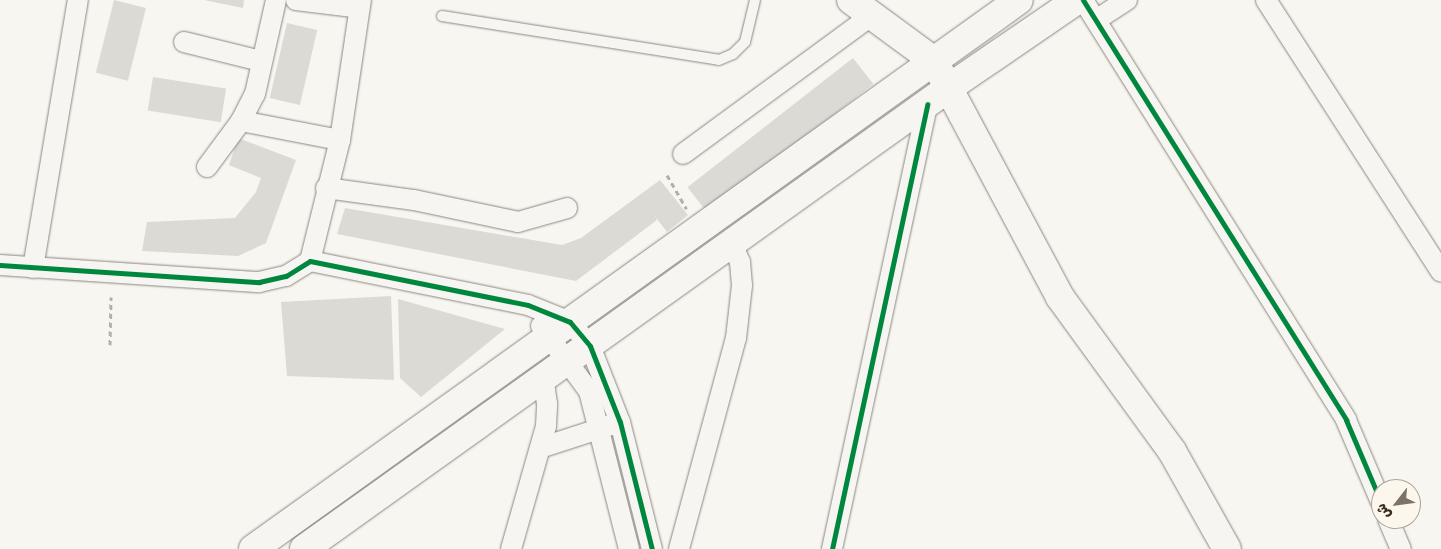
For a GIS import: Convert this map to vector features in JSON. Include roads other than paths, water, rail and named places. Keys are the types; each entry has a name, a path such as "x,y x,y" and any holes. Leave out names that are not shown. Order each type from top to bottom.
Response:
{"main road":[{"path":"252,549 1019,0"},
{"path":"304,549 950,87 1077,0"},
{"path":"862,8 934,61 950,87 1060,298 1172,451 1227,549"}],"street":[{"path":"33,268 78,0"},
{"path":"207,167 241,121 255,94 276,0"},
{"path":"296,0 360,4 340,140 326,188 310,262"},
{"path":"1083,0 1346,420 1371,479"},
{"path":"1096,20 1127,0"},
{"path":"1266,0 1441,272"},
{"path":"683,154 862,8"},
{"path":"184,42 261,61"},
{"path":"832,549 927,104"},
{"path":"241,121 340,140"},
{"path":"326,188 414,200 518,222 567,208"},
{"path":"679,549 736,338 742,285 740,262 732,244"},
{"path":"0,265 259,282 286,276 310,262 528,306 570,322 590,346 620,422 652,549"},
{"path":"528,306 548,338 586,385 601,429 629,549"},
{"path":"511,549 546,426 547,404 543,377"},
{"path":"540,448 620,422"},
{"path":"1392,529 1401,549"}],"lane":[{"path":"442,16 719,60 733,54 745,42 755,0"}]}
